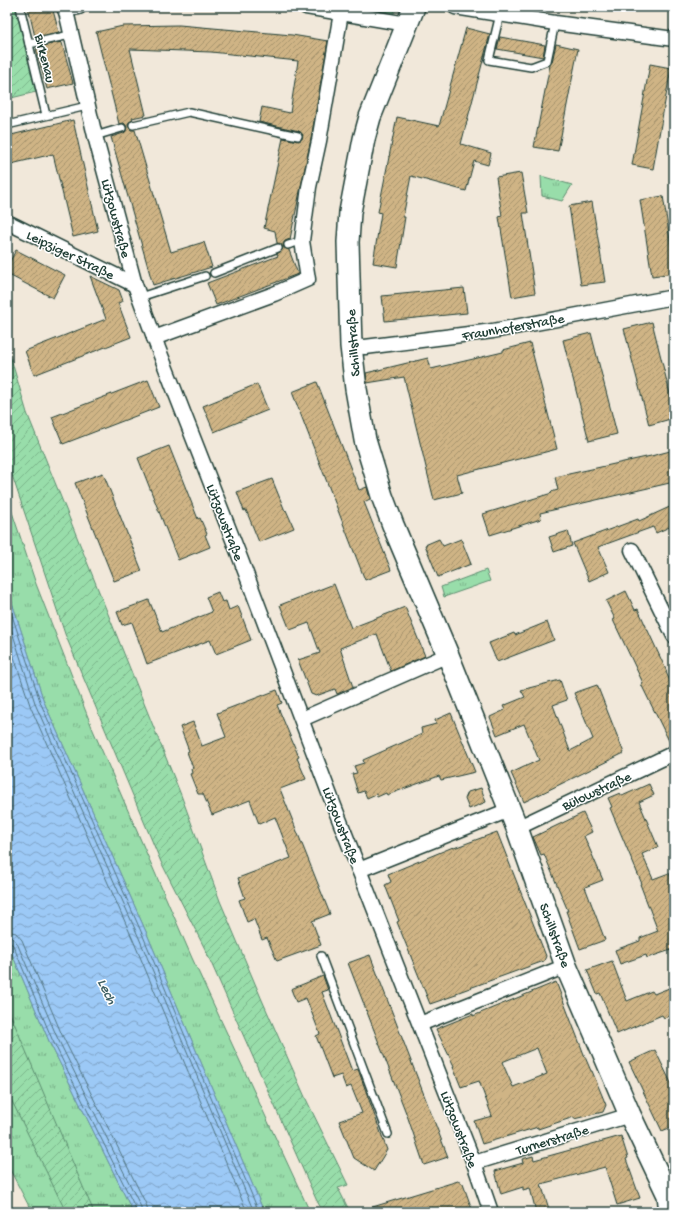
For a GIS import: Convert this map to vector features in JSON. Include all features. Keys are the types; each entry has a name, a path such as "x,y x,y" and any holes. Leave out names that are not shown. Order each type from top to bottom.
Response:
{"street":[{"path":"154,338 274,294 308,279 295,243 309,187 316,140 341,13 306,7"},
{"path":"455,7 555,23 674,39"},
{"name":"Lützowstraße","path":"70,8 70,35 87,106 138,291 154,338 240,555 359,870 474,1163 490,1212"},
{"name":"Schillstraße","path":"341,13 411,15 370,117 364,139 350,212 348,242 351,346 356,389 365,440 382,496 513,819 566,966 630,1115 670,1199"},
{"name":"Leipziger Straße","path":"7,222 138,291"},
{"name":"Fraunhoferstraße","path":"351,346 365,347 493,331 674,297"},
{"path":"632,550 674,636"},
{"path":"302,720 448,656"},
{"name":"Bülowstraße","path":"359,870 513,819 674,753"},
{"path":"420,1024 566,966"},
{"name":"Turnerstraße","path":"474,1163 630,1115"}],"lane":[{"name":"Birkenau","path":"20,7 46,116"},
{"path":"500,14 490,60 532,67 547,61 555,23"},
{"path":"29,44 70,35"},
{"path":"7,125 87,106"},
{"path":"133,125 189,112 298,136"},
{"path":"95,136 122,128"},
{"path":"214,273 278,248"},
{"path":"138,291 205,276"},
{"path":"321,956 388,1134"}],"green space":[{"path":"7,7 16,7 36,92 7,99"},
{"path":"363,7 397,7 394,13"},
{"path":"541,176 572,185 562,201 542,196"},
{"path":"7,345 27,413 181,795 220,901 305,1097 348,1185 338,1188 350,1212 323,1212 316,1199 205,949 161,862 65,634 7,460"},
{"path":"7,497 36,584 93,730 192,958 310,1212 264,1212 147,934 44,702 7,587"},
{"path":"486,570 490,581 444,597 441,587"},
{"path":"7,942 49,1041 133,1212 32,1212 7,1164"},
{"path":"7,1006 94,1212 66,1212 7,1091"}],"water":[{"name":"Lech","path":"7,587 44,702 147,934 264,1212 133,1212 49,1041 7,942"}],"building":[{"path":"28,7 52,7 59,32 35,37"},
{"path":"179,25 292,35 328,41 311,139 290,239 285,241 283,244 284,248 289,250 298,274 216,305 207,283 278,256 277,254 283,249 281,244 277,243 275,231 264,228 283,138 299,141 302,139 303,135 299,131 259,122 262,107 290,113 298,61 211,52 130,49 146,115 132,118 133,120 129,122 128,126 131,130 135,130 171,252 204,242 212,267 153,285 111,137 124,133 127,127 124,123 119,124 96,32 123,26"},
{"path":"466,28 490,34 461,144 491,153 488,165 474,161 466,191 411,176 403,217 405,217 397,267 373,263 381,213 378,212 397,117 439,126"},
{"path":"500,37 545,45 543,57 497,49"},
{"path":"61,42 73,83 47,89 36,49 38,49 38,47"},
{"path":"556,44 578,49 558,151 534,147 550,65"},
{"path":"650,64 671,68 653,169 632,165"},
{"path":"73,120 98,231 73,237 53,154 7,165 7,136"},
{"path":"521,173 528,213 523,213 535,293 512,297 499,217 502,216 496,177"},
{"path":"663,196 674,273 652,276 640,200"},
{"path":"592,202 605,282 581,285 569,206"},
{"path":"16,250 65,275 53,298 7,274 7,267"},
{"path":"90,276 119,290 123,301 118,303 131,337 34,375 25,351 106,319"},
{"path":"464,288 467,313 385,321 382,296"},
{"path":"652,322 674,410 674,418 649,425 624,329"},
{"path":"591,333 617,434 589,441 563,340"},
{"path":"530,343 557,449 457,475 462,493 434,500 404,377 367,383 366,373 428,358 431,369 503,352 503,350"},
{"path":"148,380 159,407 63,444 52,417"},
{"path":"317,382 359,490 367,487 370,499 364,502 391,570 365,580 292,392"},
{"path":"257,384 268,410 214,432 203,406"},
{"path":"169,446 198,519 200,518 207,534 205,535 210,547 178,560 138,458"},
{"path":"674,450 674,482 540,513 541,519 490,535 483,514 558,490 555,477"},
{"path":"103,473 142,571 114,581 75,483"},
{"path":"272,479 285,511 286,510 294,528 259,542 246,510 244,511 237,492"},
{"path":"674,505 674,525 656,533 653,527 598,547 609,572 589,581 573,543 638,519 639,521"},
{"path":"568,531 572,546 554,552 549,537"},
{"path":"439,539 443,546 461,539 471,564 438,577 425,545"},
{"path":"334,584 351,628 405,607 425,656 391,671 377,634 340,648 353,687 337,694 335,689 316,696 311,694 298,660 320,653 309,623 290,630 280,605"},
{"path":"626,591 635,610 638,609 674,690 674,745 671,745 641,684 643,683 613,620 615,619 606,601"},
{"path":"218,592 222,602 226,601 229,610 238,606 251,640 216,654 210,640 147,664 132,622 122,625 117,612 149,600 162,632 212,612 206,597"},
{"path":"547,622 554,640 497,662 489,643 514,633 515,635"},
{"path":"560,680 567,700 553,705 570,751 593,739 574,693 597,685 624,753 524,802 511,773 539,760 524,724 497,735 490,717 505,710 503,706 525,697 521,690"},
{"path":"277,690 282,703 277,705 299,757 297,758 306,779 280,789 330,914 312,921 321,945 277,961 267,938 262,940 254,919 247,922 239,900 245,898 238,878 291,858 275,817 259,824 250,800 212,815 203,794 198,794 190,774 192,773 191,769 193,768 187,752 189,751 180,727 193,722 202,746 226,737 217,713"},
{"path":"451,713 475,772 441,780 439,776 387,795 386,793 377,797 376,794 367,798 364,791 358,793 352,774 357,773 354,766 364,763 363,760 422,734 421,728 436,724 435,720"},
{"path":"649,784 654,795 639,802 658,847 642,854 653,879 669,873 674,887 674,949 647,958 646,955 620,964 615,950 640,941 640,938 658,931 640,884 642,884 610,808 612,807 608,798 620,793 622,796"},
{"path":"481,788 486,802 469,809 465,799 468,792"},
{"path":"583,813 592,832 584,836 603,880 585,887 605,940 580,949 566,911 568,911 544,854 541,855 533,837"},
{"path":"497,832 546,956 544,961 430,1004 397,922 399,921 385,885 391,882 388,874 453,847 454,848"},
{"path":"370,955 448,1157 424,1165 408,1118 348,963"},
{"path":"612,961 627,1001 652,991 654,994 674,986 674,1014 664,1018 662,1015 617,1034 600,993 597,994 587,970"},
{"path":"323,976 328,990 322,992 352,1071 358,1069 387,1150 374,1171 354,1158 339,1121 362,1113 351,1086 346,1088 341,1075 332,1078 316,1036 320,1034 306,998 296,1002 291,989"},
{"path":"556,982 585,1057 606,1105 603,1112 574,1119 574,1117 538,1129 538,1127 482,1144 474,1121 492,1116 479,1081 461,1087 453,1067 454,1066 436,1029 473,1014 473,1016","holes":["537,1048 547,1074 513,1087 502,1062"]},
{"path":"655,1050 674,1089 674,1126 662,1131 629,1062"},
{"path":"621,1136 628,1158 626,1159 640,1198 617,1205 605,1167 541,1184 550,1212 536,1212 530,1188 523,1190 523,1187 501,1194 495,1171 523,1163 522,1159 533,1156 534,1160"},
{"path":"458,1181 463,1184 473,1212 444,1212 443,1210 433,1212 366,1212 366,1209"}]}
